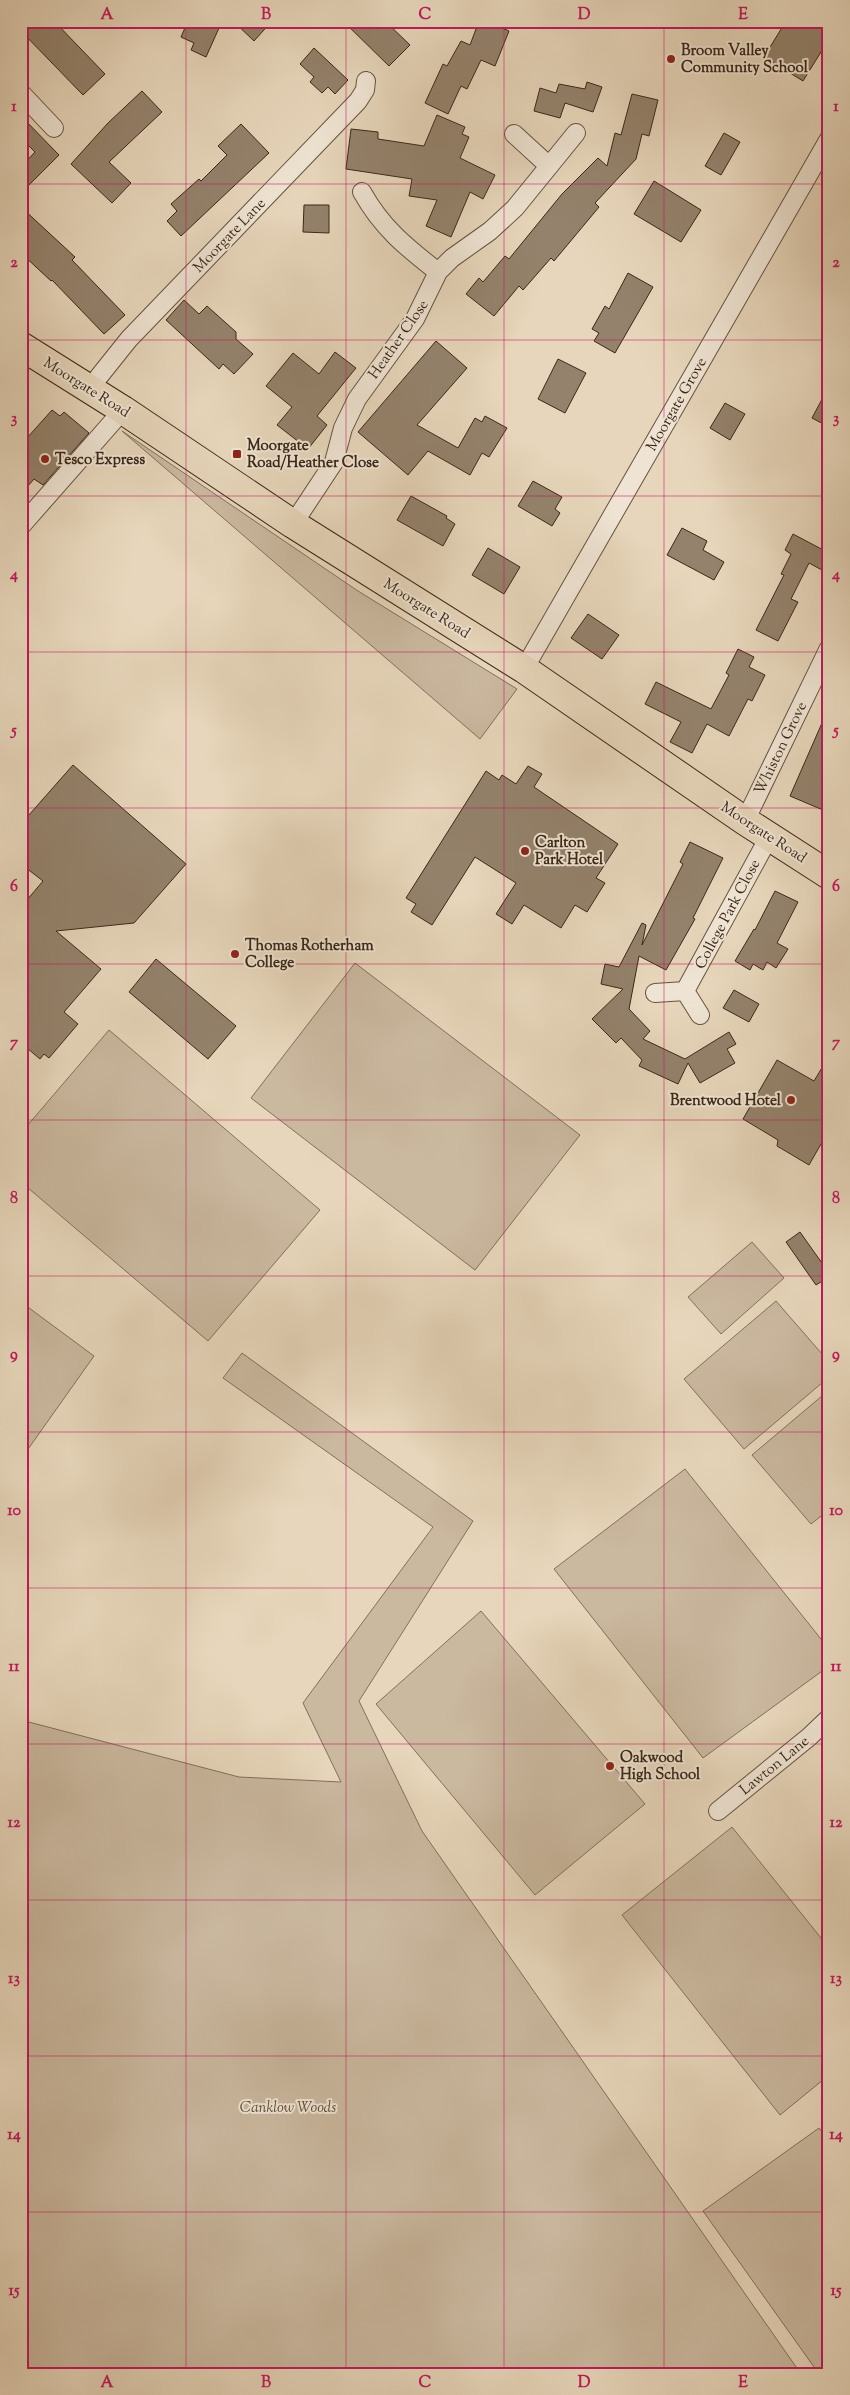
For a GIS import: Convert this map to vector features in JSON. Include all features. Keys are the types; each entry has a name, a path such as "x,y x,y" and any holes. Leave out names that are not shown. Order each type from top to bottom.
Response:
{"main road":[{"name":"Moorgate Road","path":"21,346 123,410 293,524 524,668 745,821 829,875"}],"street":[{"name":"Moorgate Lane","path":"89,389 129,339 358,101 365,90 366,81"},
{"path":"21,93 54,128"},
{"name":"Heather Close","path":"293,524 334,462 349,413 357,399 415,319 427,298 438,272 452,258 490,231 515,208 576,133"},
{"path":"514,134 549,166"},
{"name":"Moorgate Grove","path":"524,668 829,138"},
{"path":"362,192 380,221 400,242 438,272"},
{"path":"21,526 123,410"},
{"name":"Whiston Grove","path":"745,821 829,648"},
{"name":"College Park Close","path":"685,991 769,836"},
{"path":"654,993 685,991 700,1015"},
{"name":"Lawton Lane","path":"718,1811 809,1737 829,1718"}],"green space":[{"path":"122,431 358,591 517,689 480,739"},
{"path":"355,963 580,1135 475,1270 251,1098"},
{"path":"109,1030 320,1210 208,1341 21,1182 21,1133"},
{"path":"752,1242 784,1278 721,1334 688,1297"},
{"path":"776,1301 829,1362 829,1377 744,1449 684,1379"},
{"path":"21,1302 94,1356 26,1452 21,1449"},
{"name":"Canklow Woods","path":"242,1353 473,1521 359,1701 422,1831 801,2374 21,2374 21,1720 239,1777 341,1782 303,1703 433,1527 223,1378"},
{"path":"829,1390 829,1510 811,1524 752,1455"},
{"path":"685,1469 829,1649 829,1666 703,1758 554,1569"},
{"path":"481,1611 645,1804 535,1895 376,1704"},
{"path":"732,1827 829,1948 829,2075 780,2115 622,1915"},
{"path":"819,2128 829,2142 829,2374 819,2374 703,2211"}],"building":[{"path":"26,21 54,21 105,74 83,95 21,31 21,26"},
{"path":"188,21 205,21 219,28 206,57 191,50 194,43 181,37"},
{"path":"233,21 272,21 254,41"},
{"path":"343,21 385,21 410,45 389,66"},
{"path":"479,21 486,21 509,31 495,66 481,60 467,89 461,86 448,114 425,103 443,64 447,66 461,41 470,45"},
{"path":"786,21 829,21 829,39 803,81 764,57"},
{"path":"314,48 348,80 335,94 328,87 322,93 310,82 314,77 300,64"},
{"path":"587,82 602,87 593,112 565,103 560,118 534,111 540,88 556,93 559,84 585,89"},
{"path":"142,91 162,112 109,162 131,183 112,203 71,164 108,123"},
{"path":"632,94 658,100 649,136 642,134 636,159 595,203 599,207 554,261 551,258 523,290 519,286 494,316 466,294 479,278 483,282 505,256 509,259 562,194 598,158 607,166 615,133 621,135"},
{"path":"437,115 465,127 462,134 469,137 460,158 495,175 483,199 470,192 451,237 426,226 437,200 409,196 412,179 346,169 351,129 378,132 378,139 424,146"},
{"path":"21,116 59,155 21,193 21,167 35,152 21,138"},
{"path":"241,124 269,153 181,236 167,221 177,211 171,204 199,179 201,181 227,155 218,146"},
{"path":"724,133 740,142 721,175 705,166"},
{"path":"654,181 701,210 681,242 634,214"},
{"path":"304,205 329,205 329,233 303,232"},
{"path":"21,207 75,257 72,260 125,315 104,334 52,280 21,253"},
{"path":"628,273 653,287 615,353 594,341 599,333 592,329 605,306 609,309"},
{"path":"184,300 199,314 207,306 236,332 236,339 253,354 234,374 223,364 219,369 166,320"},
{"path":"436,341 467,368 417,425 458,448 475,418 482,422 485,416 507,428 489,457 482,453 470,475 428,451 408,475 358,432"},
{"path":"335,352 356,368 317,416 327,425 308,449 277,425 292,407 266,386 293,353 319,374"},
{"path":"558,359 586,373 565,413 538,399"},
{"path":"829,386 829,427 812,418"},
{"path":"725,403 745,414 730,440 710,428"},
{"name":"Tesco Express","path":"52,410 60,416 64,412 89,433 43,485 34,479 21,494 21,439 27,438"},
{"path":"533,481 562,497 555,509 560,513 552,526 518,506"},
{"path":"411,496 447,516 446,518 455,524 443,546 397,520"},
{"path":"682,528 707,541 703,550 724,562 714,580 667,555"},
{"path":"793,534 829,553 829,557 822,570 809,563 791,599 798,602 778,641 756,630 784,575 781,574 791,554 785,550"},
{"path":"488,548 520,567 504,594 472,575"},
{"path":"588,614 619,635 602,659 571,638"},
{"path":"738,649 754,657 749,667 765,675 752,701 748,699 729,736 707,724 692,753 670,742 681,722 645,704 656,682 711,709 729,675 726,673"},
{"path":"829,707 829,797 823,810 790,796"},
{"path":"73,765 186,864 134,923 56,931 101,969 64,1012 78,1024 49,1058 44,1054 40,1059 21,1043 21,907 43,881 21,864 21,824"},
{"name":"Carlton Park Hotel","path":"528,766 542,774 534,787 618,844 596,878 605,883 587,912 575,905 561,928 524,905 512,924 496,914 516,883 475,857 432,925 411,912 416,904 406,898 486,771 499,780 502,775 516,784"},
{"path":"690,842 723,858 693,918 695,919 666,970 639,956 629,1009 650,1031 643,1039 685,1059 729,1032 736,1044 727,1049 735,1063 700,1083 688,1063 678,1084 639,1066 642,1060 621,1038 616,1043 592,1019 623,989 601,984 605,964 619,967 642,923 646,925 642,945 683,864 680,862"},
{"path":"775,891 798,902 777,943 788,949 776,968 767,962 763,970 753,964 750,970 735,961 755,930"},
{"path":"156,959 236,1026 208,1059 129,992"},
{"path":"734,990 759,1004 749,1022 723,1008"},
{"name":"Brentwood Hotel","path":"829,1056 829,1130 809,1165 777,1146 778,1140 743,1119 777,1060 814,1081"},
{"path":"800,1232 829,1273 829,1277 816,1285 786,1242"}],"place":[{"name":"Broom Valley Community School","path":"671,59"},
{"name":"Moorgate Road/Heather Close","path":"237,454"},
{"name":"Tesco Express","path":"45,459"},
{"name":"Carlton Park Hotel","path":"525,851"},
{"name":"Thomas Rotherham College","path":"235,954"},
{"name":"Brentwood Hotel","path":"791,1100"},
{"name":"Oakwood High School","path":"610,1766"}]}
